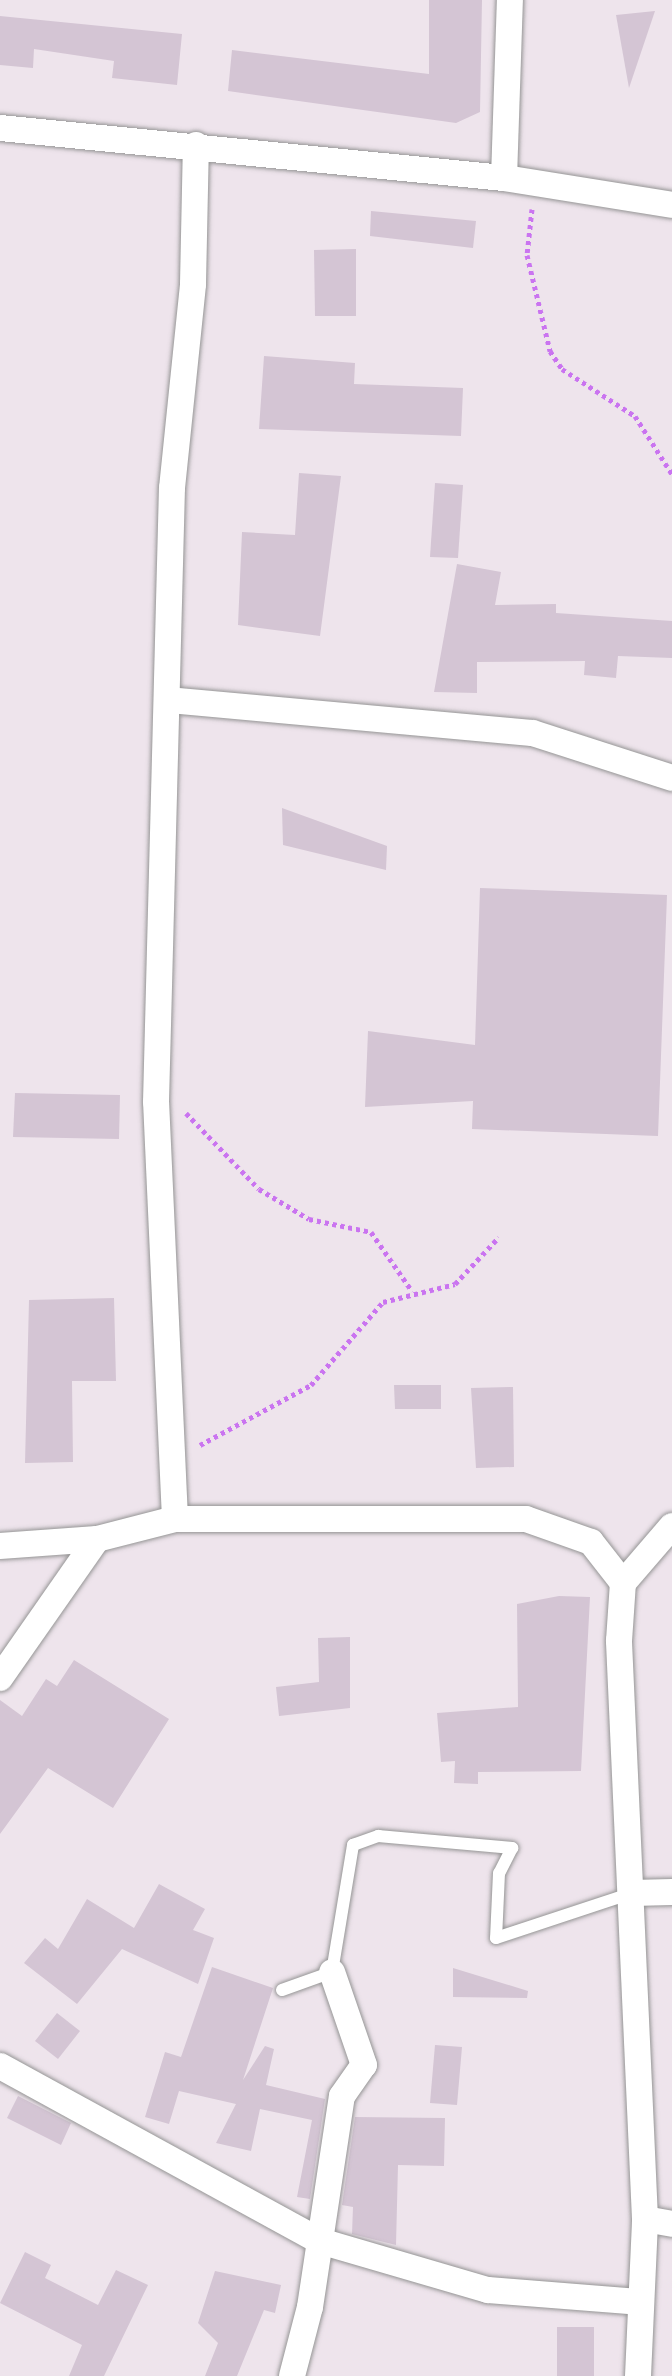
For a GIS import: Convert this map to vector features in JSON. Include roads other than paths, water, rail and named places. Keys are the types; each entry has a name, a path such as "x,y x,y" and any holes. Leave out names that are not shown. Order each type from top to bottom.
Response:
{"street":[{"path":"504,178 510,0"},
{"path":"0,128 196,145 504,178 534,188 672,205"},
{"path":"175,1519 157,1074 169,700 172,488 193,284 196,145"},
{"path":"169,700 533,733 672,778"},
{"path":"0,1546 97,1539 175,1519 526,1519 591,1542 623,1583"},
{"path":"638,2376 645,2219 632,1893 619,1724 623,1583 672,1526"},
{"path":"0,1678 97,1539"},
{"path":"632,1893 672,1892"},
{"path":"292,2376 320,2241 342,2096 364,2065 332,1972"},
{"path":"0,2066 196,2167 320,2241 488,2290 639,2302"},
{"path":"645,2219 672,2224"}],"lane":[{"path":"282,1990 332,1972 353,1845 378,1836 512,1848 499,1873 496,1938 632,1893"}]}
